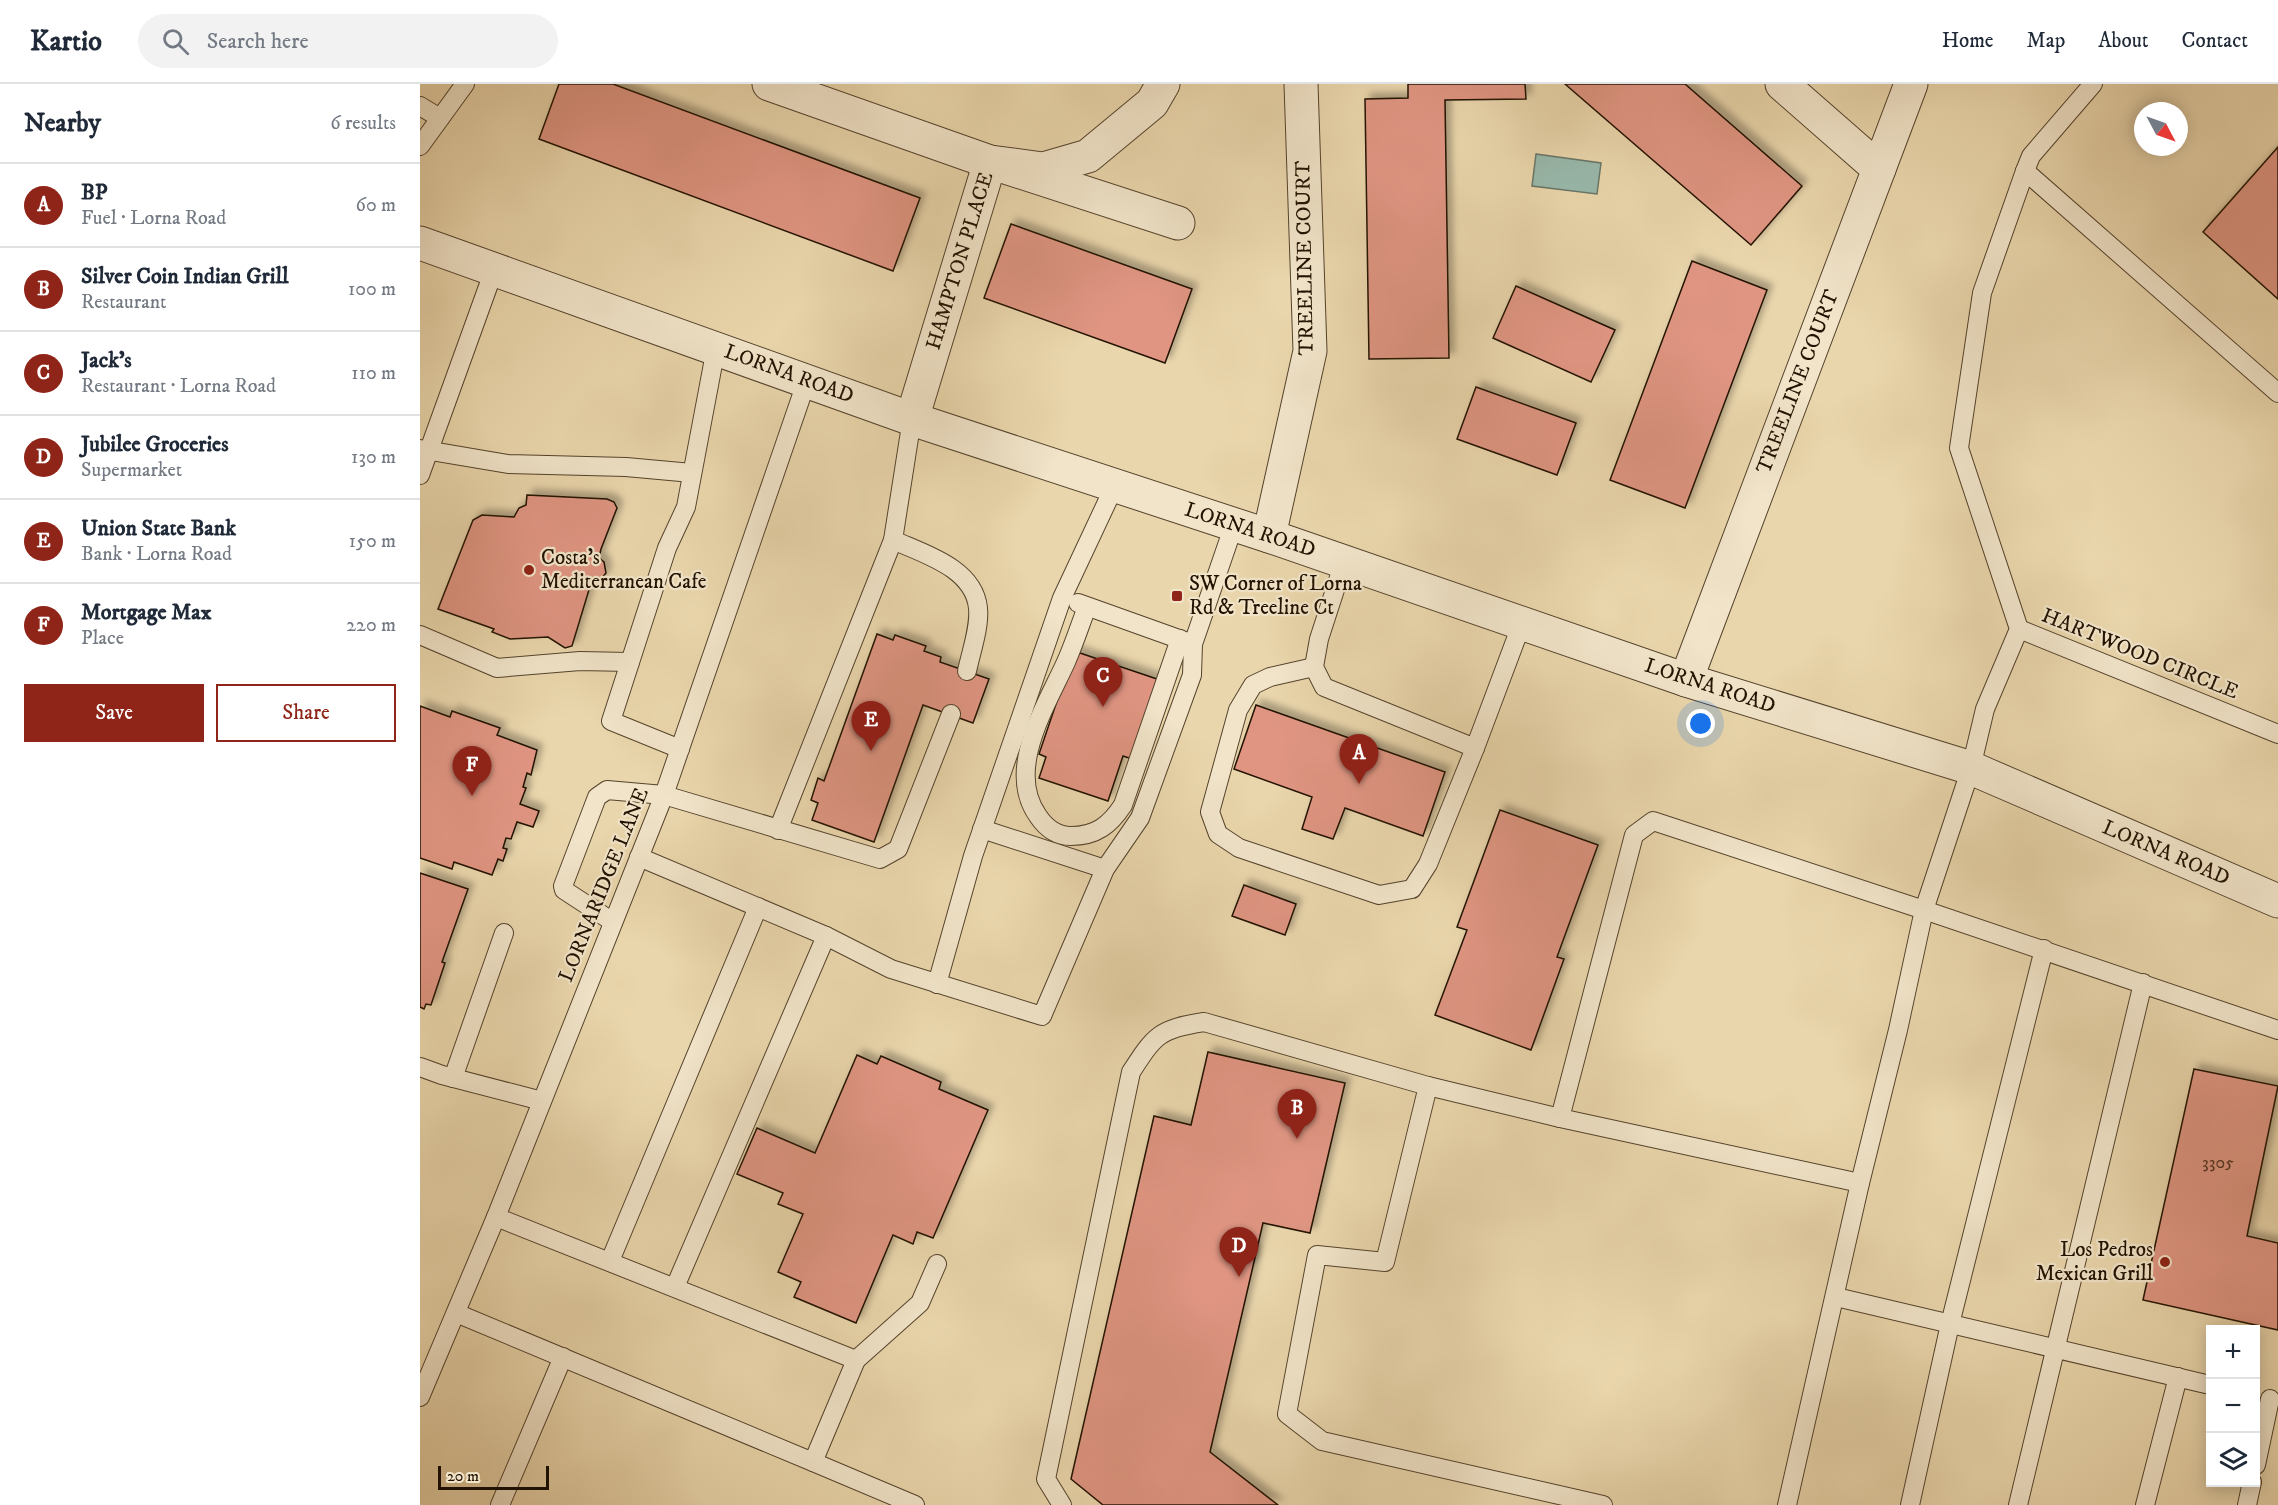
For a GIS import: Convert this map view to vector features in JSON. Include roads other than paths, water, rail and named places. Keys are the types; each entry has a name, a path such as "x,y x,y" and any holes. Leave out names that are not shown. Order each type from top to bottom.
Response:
{"street":[{"path":"769,84 990,162 1178,224"},
{"name":"HAMPTON PLACE","path":"912,419 990,162 1043,169 1088,156 1152,103 1163,84"},
{"name":"TREELINE COURT","path":"1269,536 1310,351 1301,84"},
{"path":"1782,84 1879,169"},
{"name":"TREELINE COURT","path":"1686,680 1911,84"},
{"name":"LORNA ROAD","path":"420,243 912,419 1269,536 1686,680 1971,768 2278,901"}],"lane":[{"path":"420,146 465,84"},
{"name":"HARTWOOD CIRCLE","path":"1787,1505 1924,910 1971,768 1985,709 2019,629 1959,447 1982,293 2031,156 2093,84"},
{"path":"420,106 440,118"},
{"path":"2025,171 2278,393"},
{"path":"420,475 424,451 494,270"},
{"path":"680,748 611,721 667,548 686,507 716,348"},
{"name":"LORNARIDGE LANE","path":"420,1397 496,1217 663,795 807,380"},
{"path":"778,830 893,540 912,419"},
{"path":"424,451 508,464 626,467 692,473"},
{"path":"937,984 982,829 1062,598 1115,485"},
{"path":"1087,607 1042,711 1025,770 1026,794 1034,811 1043,824 1062,836 1080,836 1103,829 1115,818 1123,805 1234,525"},
{"path":"893,540 946,564 974,588 978,610 967,671"},
{"path":"1344,562 1319,639 1314,667 1324,687 1475,748"},
{"path":"1062,598 1186,642"},
{"path":"1314,667 1270,677 1253,685 1238,710 1210,813 1218,834 1239,848 1379,895 1412,889 1428,864 1522,623"},
{"name":"HARTWOOD CIRCLE","path":"2019,629 2278,734"},
{"path":"420,634 497,668 580,661 630,662"},
{"path":"639,857 826,936 891,969 1042,1016 1106,869 1140,818 1192,675 1186,642"},
{"path":"613,922 564,890 563,882 597,797 602,792 607,790 663,795 880,859 898,849 951,714"},
{"path":"1560,1118 1634,834 1653,821 2278,1030"},
{"path":"982,829 1106,869"},
{"path":"610,1261 758,907"},
{"path":"453,1078 504,933"},
{"path":"675,1287 826,936"},
{"path":"1910,1505 1950,1324 2044,950"},
{"path":"2018,1505 2143,983"},
{"path":"1062,1505 1046,1479 1131,1072 1152,1040 1175,1026 1204,1022 1428,1086 1560,1118 1860,1183"},
{"path":"420,1067 542,1101"},
{"path":"1428,1086 1385,1262 1317,1255 1287,1414 1322,1441 1603,1505"},
{"path":"496,1217 856,1360"},
{"path":"813,1462 856,1360 920,1303 937,1264"},
{"path":"1836,1297 2206,1384"},
{"path":"456,1313 915,1505"},
{"path":"500,1505 563,1357"},
{"path":"2145,1505 2178,1377"},
{"path":"2260,1443 2268,1398"},
{"path":"2247,1505 2251,1487"}],"place":[{"name":"Costa's Mediterranean Cafe","path":"529,570"},
{"name":"SW Corner of Lorna Rd & Treeline Ct","path":"1177,596"},
{"name":"Jack's","path":"1103,707"},
{"name":"Union State Bank","path":"871,751"},
{"name":"BP","path":"1359,784"},
{"name":"Mortgage Max","path":"472,796"},
{"name":"Silver Coin Indian Grill","path":"1297,1139"},
{"name":"Los Pedros Mexican Grill","path":"2165,1262"},
{"name":"Jubilee Groceries","path":"1239,1277"}]}
